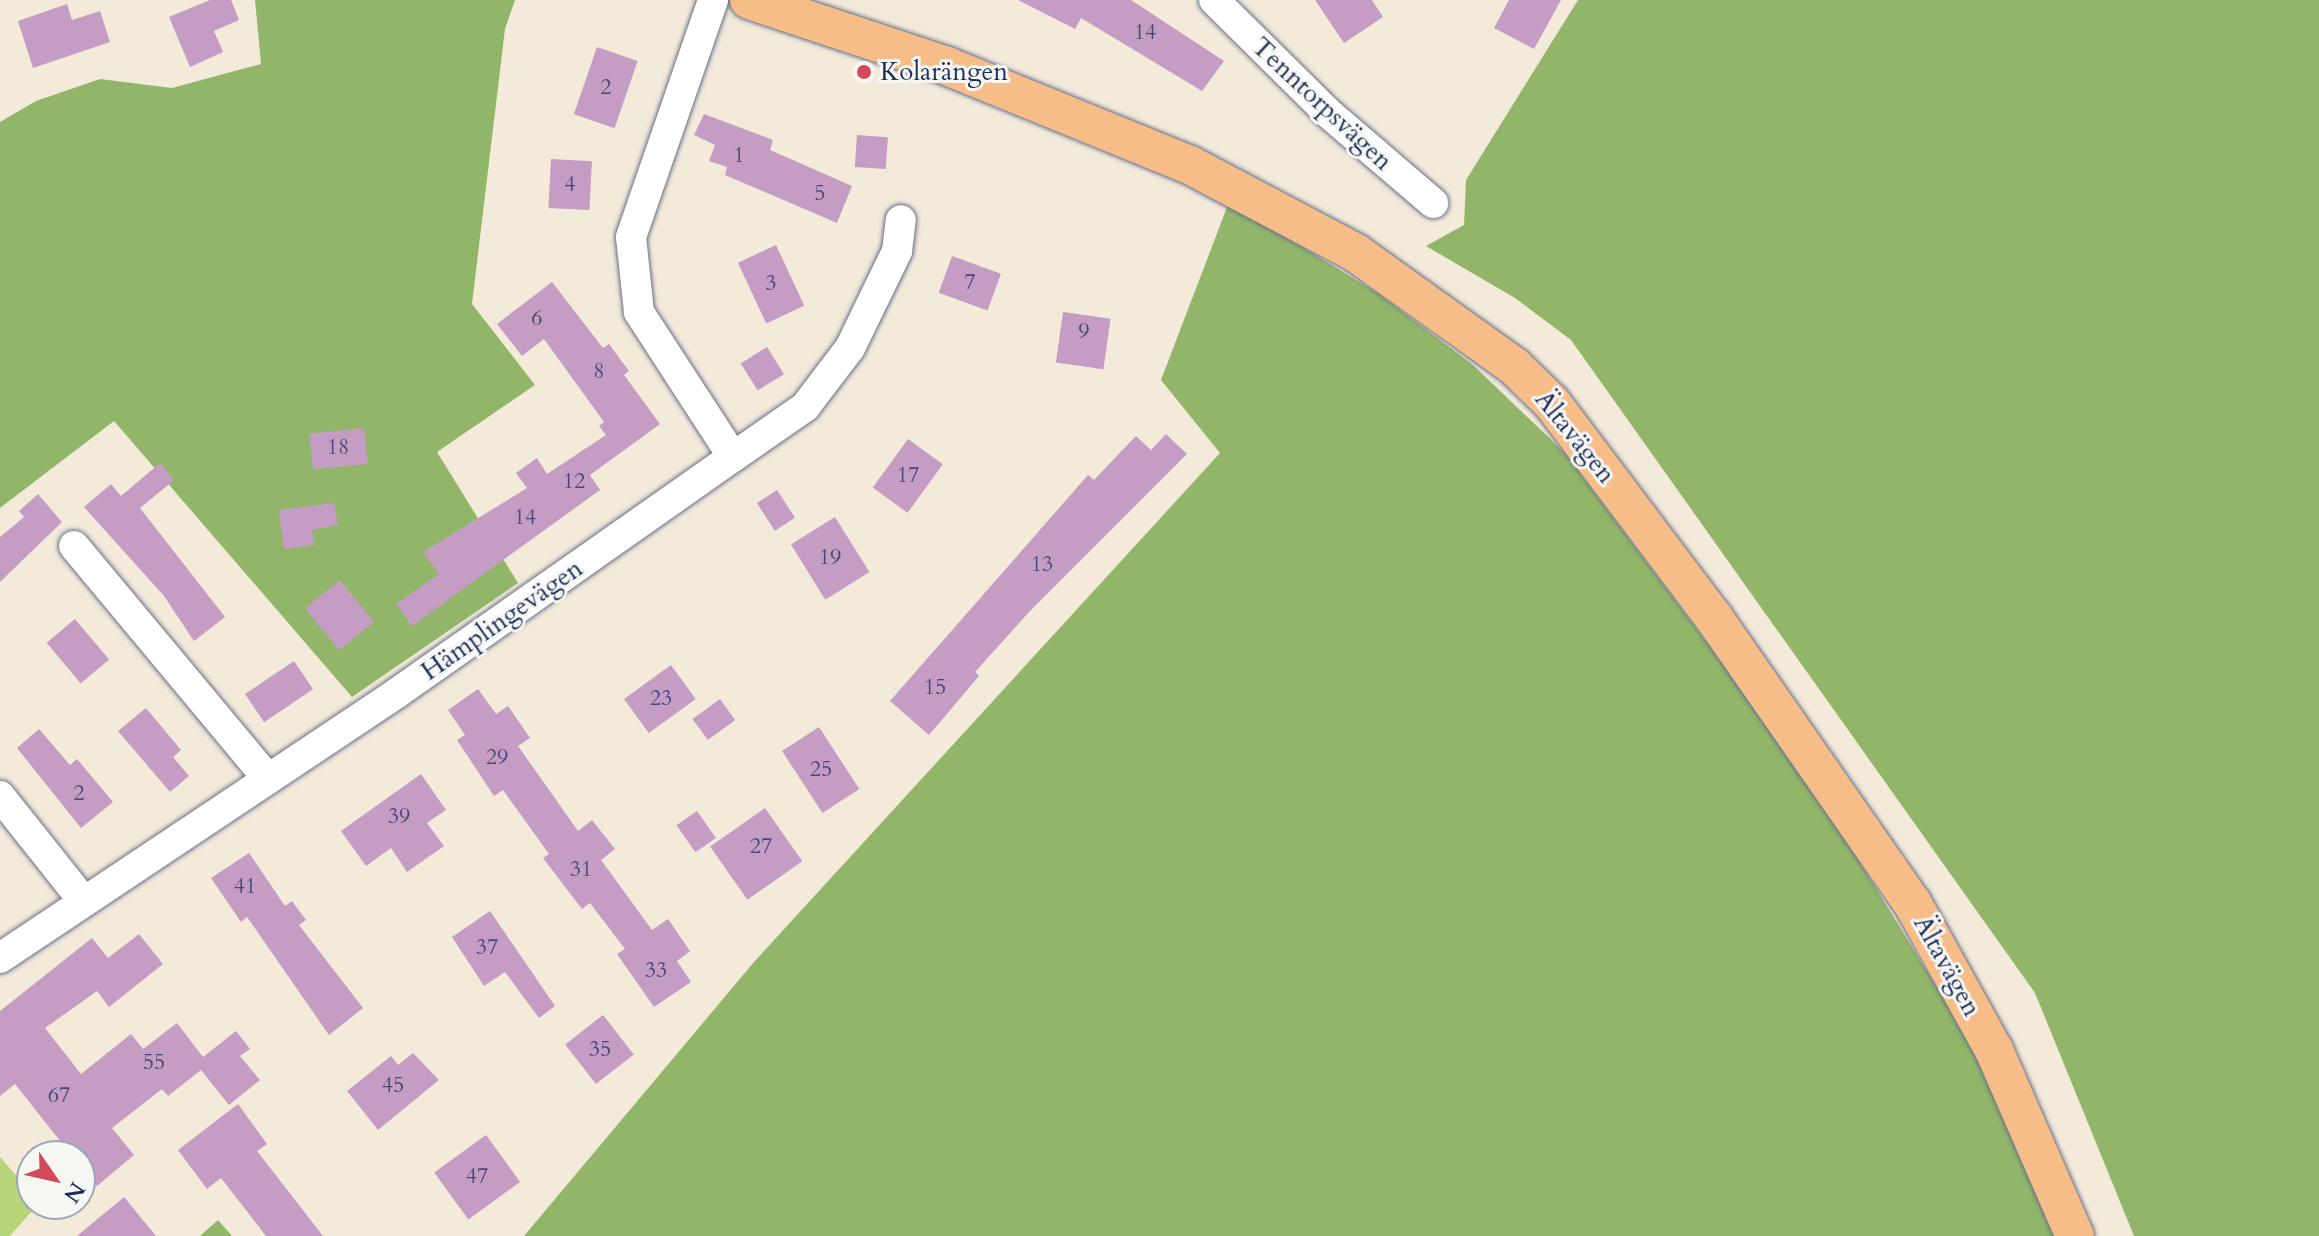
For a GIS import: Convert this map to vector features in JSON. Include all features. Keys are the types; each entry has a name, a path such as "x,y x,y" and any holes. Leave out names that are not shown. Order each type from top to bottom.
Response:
{"main road":[{"name":"Ältavägen","path":"749,0 947,66 1190,165 1356,253 1515,367 1552,403 1714,618 1913,904 1994,1050 2075,1236"}],"street":[{"path":"713,0 631,237 639,312 733,457"},
{"name":"Tenntorpsvägen","path":"1214,0 1327,112 1433,203"},
{"name":"Hämplingevägen","path":"0,958 82,899 410,684 805,407 850,348 897,251 901,220"},
{"path":"74,546 267,778"},
{"path":"0,796 82,899"}],"green space":[{"path":"255,0 515,0 505,29 472,304 535,385 437,452 518,583 352,697 114,421 0,508 0,122 36,101 100,79 172,88 261,64"},
{"path":"1578,0 2319,0 2319,1236 2134,1236 2035,993 1571,340 1515,298 1426,246 1464,225 1466,180"},
{"path":"1229,202 1379,294 1473,365 1564,452 1807,776 1998,1087 2063,1236 524,1236 754,962 1220,453 1161,380"},
{"path":"0,1157 16,1175 16,1220 24,1220 10,1236 0,1236"},
{"path":"218,1220 232,1236 200,1236"}],"building":[{"path":"210,0 231,0 239,20 214,31 223,52 190,67 169,17"},
{"path":"1018,0 1131,0 1224,61 1202,91 1081,18 1075,29"},
{"path":"1315,0 1372,0 1383,17 1344,43"},
{"path":"1509,0 1561,0 1534,49 1494,28"},
{"path":"67,4 72,20 100,11 110,42 33,68 18,21"},
{"path":"597,47 638,61 615,128 574,114"},
{"path":"704,114 773,140 770,150 852,186 837,223 725,175 727,167 709,161 715,145 694,135"},
{"path":"857,135 888,137 886,169 855,167"},
{"path":"551,159 592,161 589,210 548,208"},
{"path":"776,245 804,306 766,323 738,263"},
{"path":"952,256 1001,274 988,310 939,293"},
{"path":"552,282 603,348 609,344 629,371 624,375 660,424 590,475 600,490 412,626 396,604 439,574 423,552 527,488 516,473 537,458 547,474 606,435 599,426 604,422 544,339 522,356 497,324"},
{"path":"1063,312 1111,319 1103,369 1056,363"},
{"path":"767,347 784,374 758,391 741,363"},
{"path":"364,428 368,464 313,470 309,434"},
{"path":"1166,434 1187,454 1030,611 975,672 979,676 929,735 890,701 1088,475 1094,480 1136,436 1151,450"},
{"path":"908,439 943,464 908,513 873,488"},
{"path":"160,463 174,480 140,508 225,617 194,641 164,596 84,507 111,484 121,496"},
{"path":"777,490 795,518 775,531 757,503"},
{"path":"38,494 62,522 0,582 0,537 24,517 19,511"},
{"path":"334,503 338,525 312,530 314,545 284,549 279,510"},
{"path":"835,517 869,572 825,600 791,545"},
{"path":"340,580 374,622 339,650 305,608"},
{"path":"75,619 109,660 81,683 47,643"},
{"path":"294,661 313,689 264,722 245,694"},
{"path":"671,665 696,699 649,733 624,699"},
{"path":"478,689 496,714 508,706 530,738 518,746 578,831 592,820 615,849 601,860 652,930 668,919 690,951 677,961 691,982 654,1007 617,954 625,949 590,903 582,909 543,858 549,854 503,790 494,796 457,740 465,735 448,710"},
{"path":"720,699 735,720 708,740 692,719"},
{"path":"146,708 181,750 173,757 189,776 170,792 118,731"},
{"path":"819,727 859,789 822,813 782,751"},
{"path":"39,729 70,765 77,759 113,802 81,828 17,748"},
{"path":"421,774 446,810 427,823 444,846 407,872 391,848 366,866 341,831"},
{"path":"765,808 802,861 747,900 710,846"},
{"path":"697,811 716,838 695,852 677,825"},
{"path":"249,853 285,906 292,901 306,920 299,925 363,1008 329,1035 247,917 241,922 211,878"},
{"path":"490,911 555,1006 539,1018 505,972 484,986 452,937"},
{"path":"139,934 163,964 109,1007 97,991 45,1028 81,1074 131,1034 143,1049 177,1023 203,1057 236,1031 250,1049 240,1056 260,1080 229,1105 201,1070 168,1096 162,1089 112,1128 134,1155 97,1186 96,1140 59,1140 15,1084 0,1096 0,1011 92,938 108,958"},
{"path":"603,1015 634,1054 596,1084 565,1045"},
{"path":"413,1053 439,1080 378,1130 347,1091 391,1056 398,1065"},
{"path":"238,1104 267,1144 257,1151 323,1236 266,1236 221,1178 207,1189 178,1150"},
{"path":"486,1135 520,1182 468,1220 434,1173"},
{"path":"124,1197 156,1236 77,1236"}],"place":[{"name":"Kolarängen","path":"864,72"}]}
